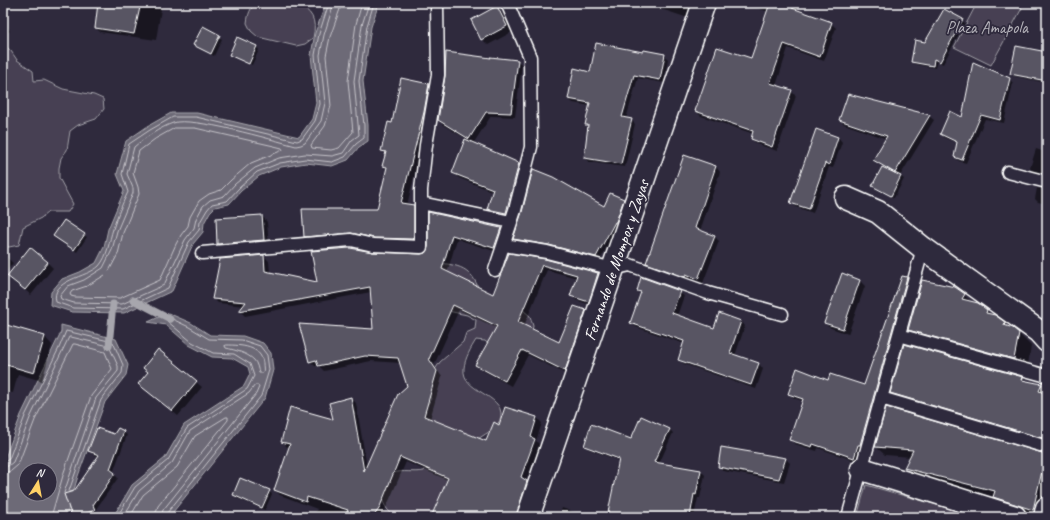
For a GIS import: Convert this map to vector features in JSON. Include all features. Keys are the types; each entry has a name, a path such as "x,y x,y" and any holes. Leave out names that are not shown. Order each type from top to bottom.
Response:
{"street":[{"name":"Fernando de Mompox y Zayas","path":"528,517 704,3"},
{"path":"846,198 878,212 923,248 1038,331 1047,341"},
{"path":"862,470 1015,517"},
{"path":"1045,517 1047,508"}],"lane":[{"path":"202,253 351,240 373,245 421,247 421,203 426,145 438,75 437,3"},
{"path":"495,270 504,246 531,147 530,57 507,3"},
{"path":"1008,172 1047,182"},
{"path":"421,203 511,222"},
{"path":"504,246 547,252 614,269 630,265 708,294 782,314"},
{"path":"848,517 923,248"},
{"path":"899,335 1047,376"},
{"path":"881,398 1047,447"}],"green space":[{"path":"257,3 289,4 299,6 307,10 312,16 314,26 313,38 305,44 296,46 258,37 251,31 247,23 250,12"},
{"name":"Plaza Amapola","path":"977,3 1015,3 1022,8 991,65 954,47"},
{"path":"3,44 11,51 17,60 33,71 34,81 44,80 63,89 94,95 103,99 104,109 96,119 78,125 70,131 67,150 61,158 59,168 59,178 73,204 68,212 48,212 41,218 23,227 19,245 9,247 3,246"},
{"path":"439,263 457,266 468,272 473,277 483,299 523,310 530,316 533,326 529,346 522,352 512,354 493,348 485,341 476,340 466,361 464,368 465,376 469,383 496,403 500,409 500,421 494,428 473,443 440,516 397,517 389,511 381,498 393,473 424,471 440,444 423,417 426,407 431,399 427,387 430,377 440,362 463,342 466,333 475,329 476,320 467,315 438,309"},
{"path":"866,485 980,517 857,517"}],"water":[{"path":"326,3 379,3 371,27 363,81 368,125 368,141 359,147 348,160 332,166 306,163 281,167 259,176 241,191 229,204 215,207 210,212 204,223 203,232 193,244 172,291 124,313 72,312 50,305 51,292 62,279 80,272 96,263 104,247 108,229 124,191 117,174 126,141 148,126 171,113 197,113 299,137 312,119 316,103 311,55 315,33"},
{"path":"168,313 191,323 210,335 243,336 263,343 271,353 273,370 265,398 169,517 113,517 132,485 165,458 184,425 244,386 250,374 248,367 232,358 212,357 189,345 166,325 148,322"},
{"path":"61,325 116,339 128,365 126,375 105,402 78,476 66,517 3,517 3,459 5,458 21,415 61,332"}],"building":[{"path":"98,3 141,3 134,34 95,28"},
{"path":"770,3 794,3 792,8 832,22 820,57 784,44 770,83 792,90 772,147 751,139 753,131 695,111 717,47 751,58"},
{"path":"497,6 507,26 481,40 471,20"},
{"path":"944,9 963,19 940,62 934,59 933,66 911,62 915,40 925,42"},
{"path":"203,26 220,35 211,54 193,45"},
{"path":"237,37 257,46 249,64 229,55"},
{"path":"596,43 643,52 644,50 665,54 660,80 634,75 622,117 632,119 621,164 584,158 588,125 585,125 590,103 568,99 574,68 590,72"},
{"path":"1016,46 1047,52 1047,81 1010,74"},
{"path":"446,52 518,60 511,113 486,112 469,139 438,120 445,76"},
{"path":"973,62 1010,78 1000,120 981,115 962,160 954,157 957,142 940,134 950,111 962,117"},
{"path":"401,78 429,84 424,112 401,203 414,205 414,239 374,238 351,233 304,237 302,209 377,209 387,167 382,166 386,152 381,151 388,122 392,123"},
{"path":"848,94 930,115 895,173 873,160 887,136 839,120"},
{"path":"816,129 838,137 829,165 825,163 809,209 790,203"},
{"path":"465,139 519,163 506,213 487,209 493,189 452,173"},
{"path":"684,155 716,166 695,228 715,236 698,279 686,274 685,277 646,263"},
{"path":"882,167 901,176 891,196 872,186"},
{"path":"533,169 553,177 604,206 610,193 624,199 616,222 596,257 549,245 513,239 522,212"},
{"path":"428,212 501,228 494,248 452,235 442,269 493,294 509,253 545,259 598,273 589,302 570,296 577,275 542,265 518,322 559,342 574,306 586,310 565,371 522,350 505,381 475,365 497,326 453,305 429,359 437,371 424,416 486,441 494,422 499,425 505,407 537,417 531,437 535,439 521,477 527,481 516,517 431,517 448,478 400,457 379,509 373,517 344,517 348,510 307,497 306,502 274,490 290,444 281,442 290,407 333,419 329,403 351,397 364,471 398,394 407,386 398,358 365,356 318,366 316,360 309,362 299,324 373,329 370,287 239,311 246,302 212,299 220,259 264,255 265,271 317,282 311,251 350,248 373,252 425,253 428,247"},
{"path":"262,215 264,240 217,244 216,218"},
{"path":"64,220 85,234 74,250 53,236"},
{"path":"30,247 48,262 25,290 7,276"},
{"path":"842,273 860,280 843,329 824,323"},
{"path":"902,276 907,277 860,445 858,445 854,458 813,444 812,447 789,440 803,399 788,394 797,368 828,380 830,374 864,385"},
{"path":"641,277 680,291 672,313 714,328 719,313 741,321 730,353 759,363 751,385 678,360 684,341 630,323 641,292 637,291"},
{"path":"922,280 955,287 965,294 962,299 978,303 987,310 986,313 995,315 1005,322 1004,325 1013,328 1019,333 1014,359 908,330"},
{"path":"3,324 45,336 34,373 3,364"},
{"path":"904,344 1023,377 1022,380 1042,384 1039,391 1047,394 1047,417 1042,438 890,393"},
{"path":"158,349 197,381 172,411 138,384 148,372 143,368"},
{"path":"886,407 1046,454 1033,510 993,497 995,491 904,468 913,450 875,447"},
{"path":"641,416 670,429 654,462 701,470 696,495 694,494 690,517 607,517 619,459 584,446 591,424 631,439"},
{"path":"97,428 114,434 118,428 124,431 110,469 115,473 93,505 95,510 72,517 64,494 74,491 99,455 88,451"},
{"path":"721,447 786,458 779,479 718,467"},
{"path":"240,478 270,490 262,508 233,495"}],"waterway":[{"path":"133,300 170,319"},
{"path":"109,346 113,304"}]}
